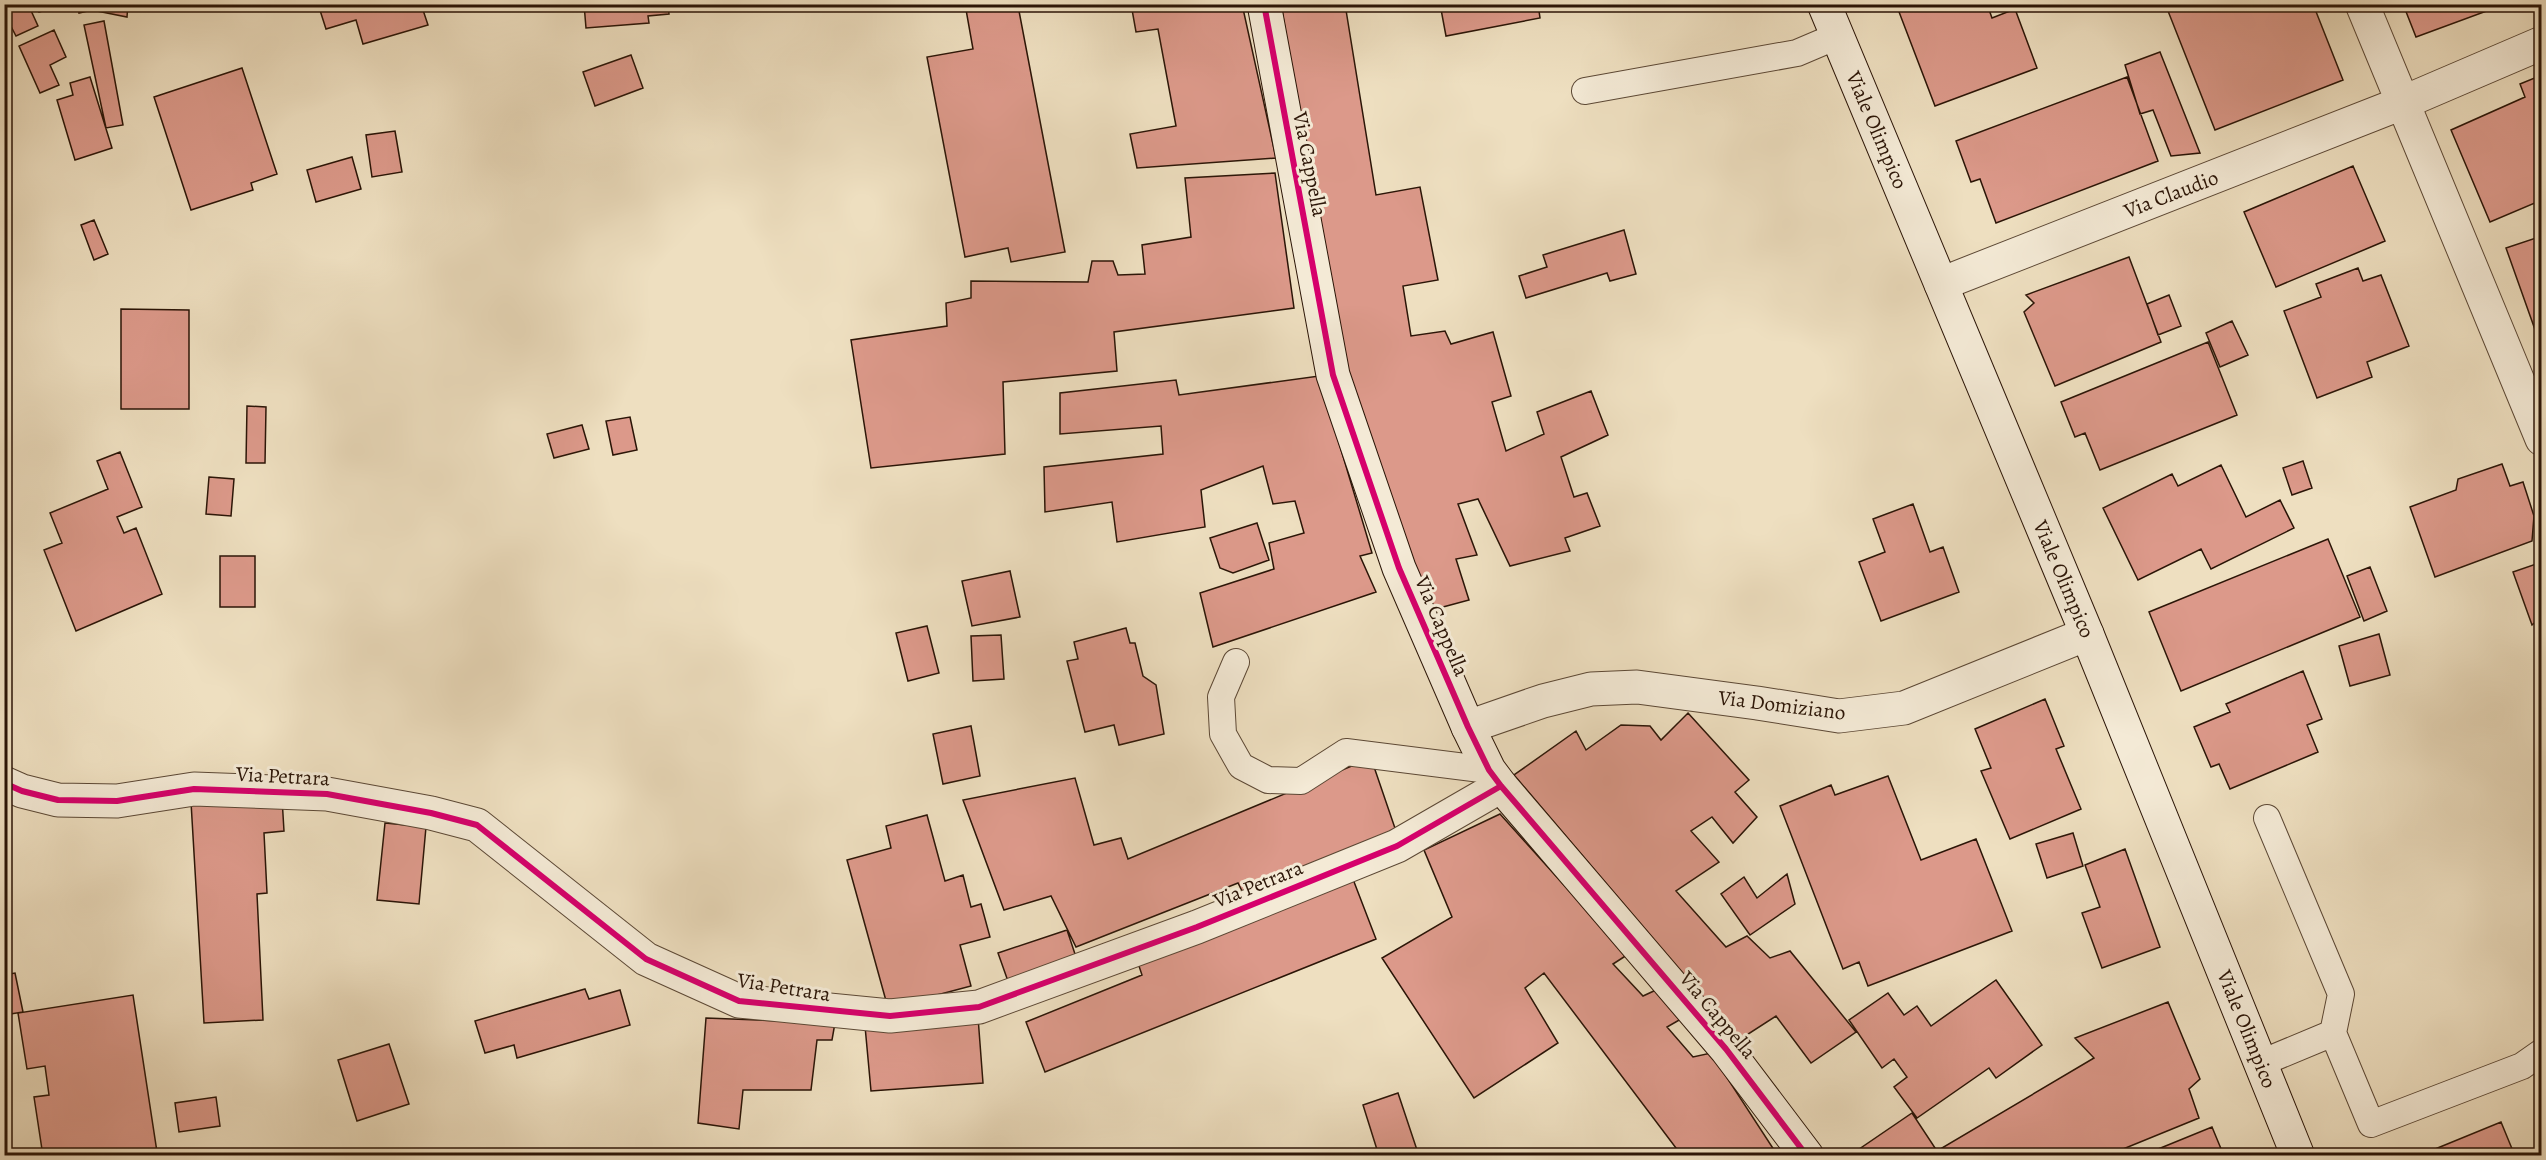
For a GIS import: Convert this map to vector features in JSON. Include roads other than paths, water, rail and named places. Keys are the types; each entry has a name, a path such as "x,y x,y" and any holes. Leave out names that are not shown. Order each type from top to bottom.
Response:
{"street":[{"name":"Via Cappella","path":"1264,4 1334,375 1399,568 1468,727 1495,778 1726,1049 1807,1155"},
{"name":"Viale Olimpico","path":"1824,4 2087,633 2298,1155"},
{"path":"2362,4 2541,439"},
{"name":"Via Claudio","path":"1941,284 2402,103 2541,43"},
{"name":"Via Domiziano","path":"1468,727 1543,701 1591,689 1637,687 1839,716 1904,708 2087,633"},
{"name":"Via Petrara","path":"4,783 22,791 58,800 117,801 194,789 327,794 477,825 646,959 739,1001 890,1016 979,1007 1197,927 1397,846 1495,778"}],"lane":[{"path":"1585,91 1797,53 1837,36"},
{"path":"1236,662 1221,698 1223,734 1241,766 1268,780 1301,781 1346,753 1495,778"},
{"path":"2267,818 2341,994 2333,1034 2371,1124 2522,1066 2541,1052"},
{"path":"2260,1063 2333,1034"}]}
